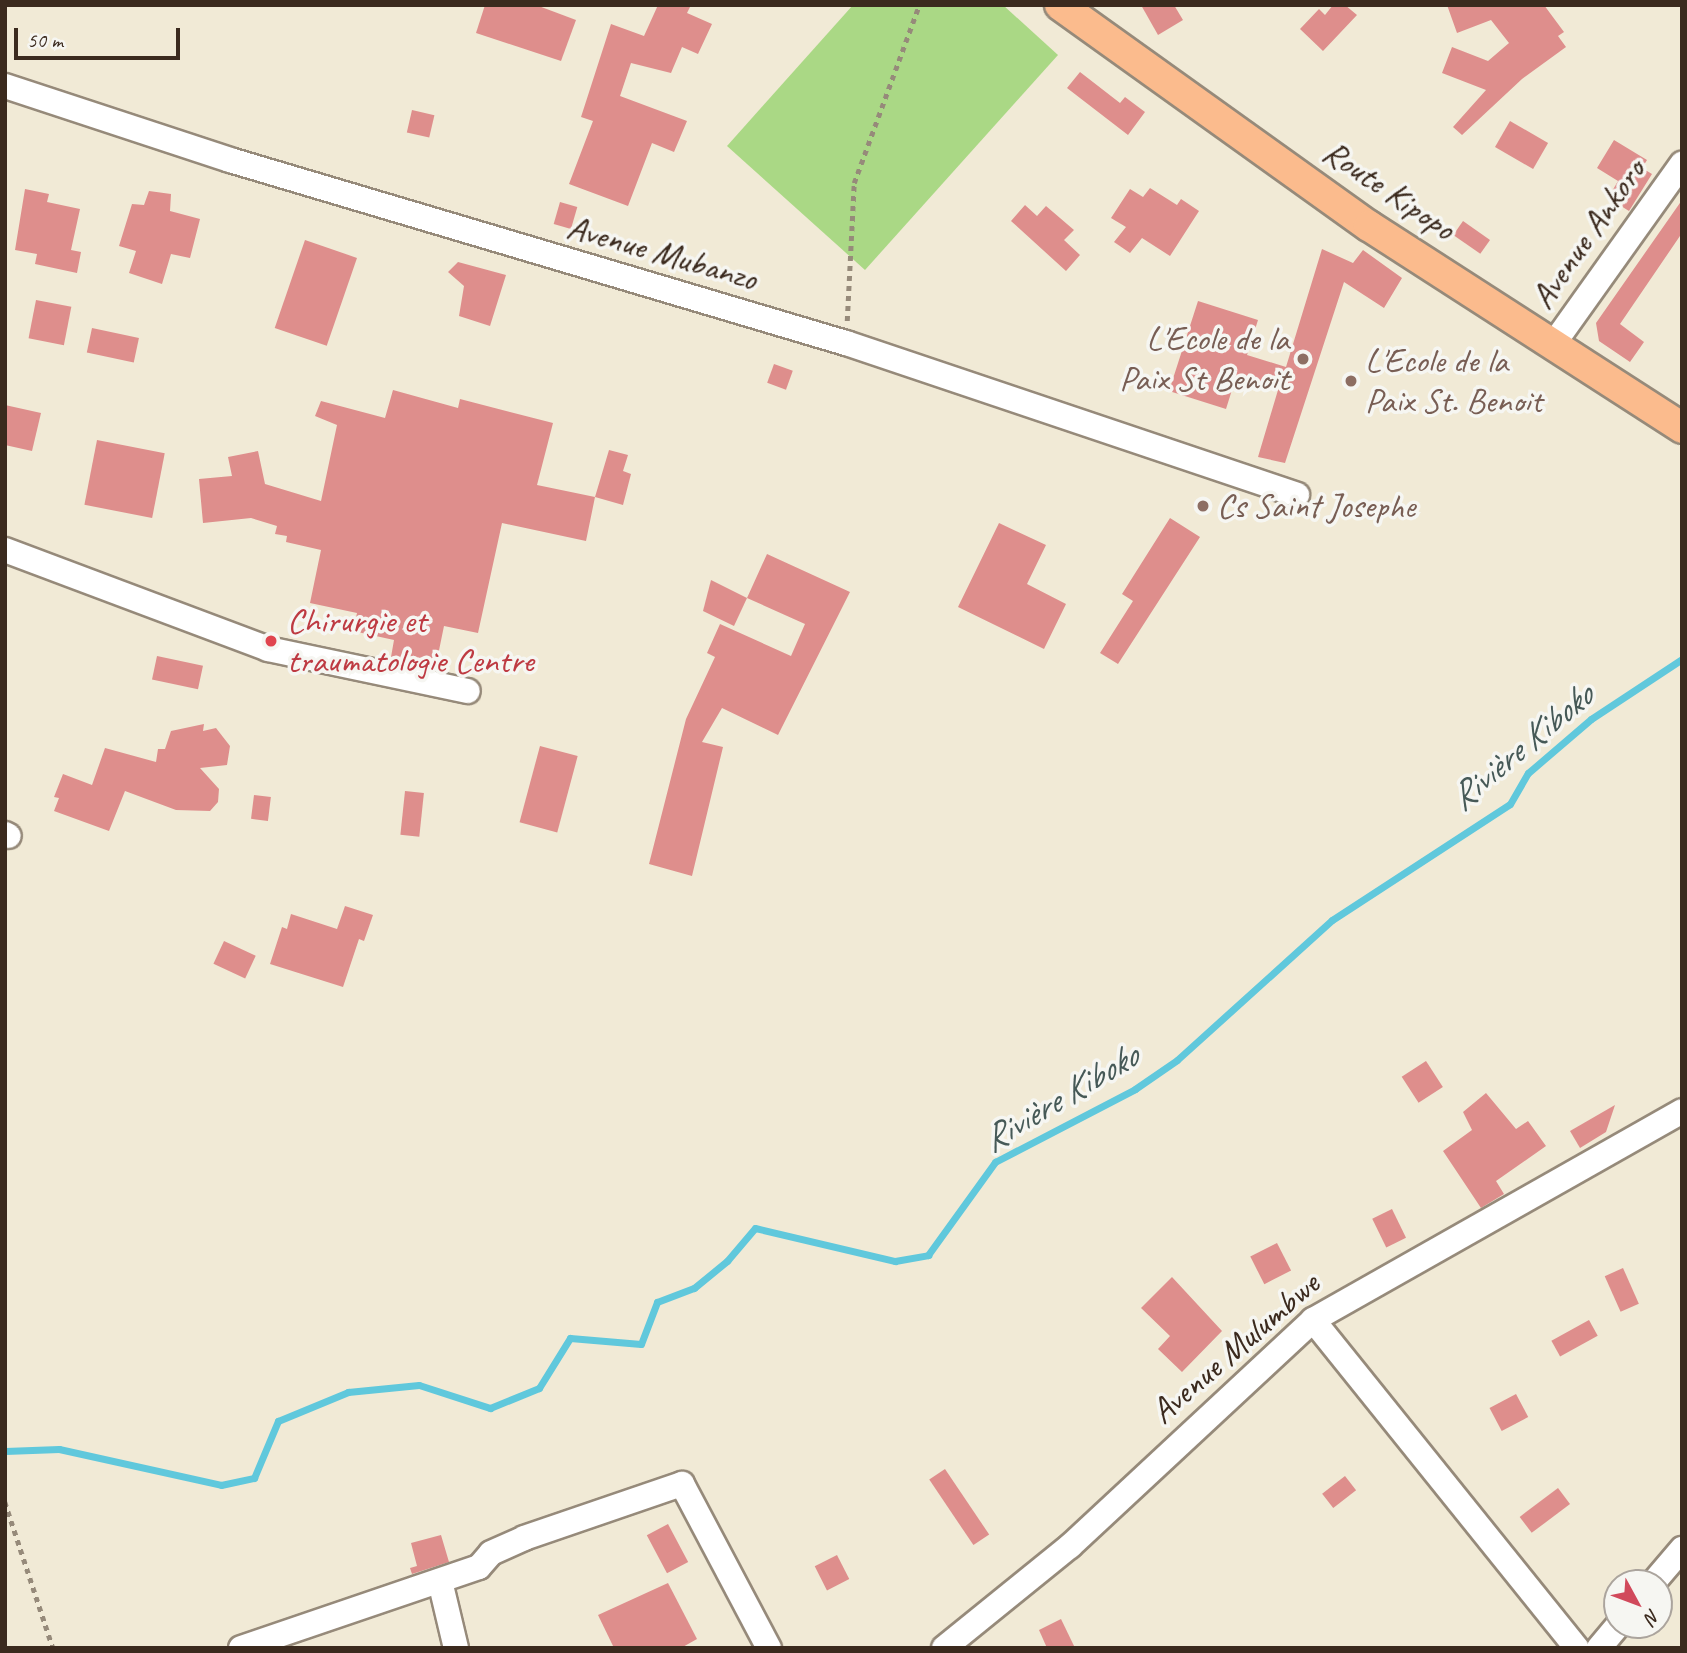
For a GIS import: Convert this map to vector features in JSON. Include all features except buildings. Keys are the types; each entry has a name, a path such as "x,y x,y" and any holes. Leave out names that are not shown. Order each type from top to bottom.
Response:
{"main road":[{"name":"Route Kipopo","path":"1060,5 1369,226 1682,428"}],"street":[{"name":"Avenue Mubanzo","path":"5,86 230,160 846,343 1297,495"},
{"name":"Avenue Ankoro","path":"1552,346 1682,163"},
{"path":"5,550 254,645 468,691"},
{"name":"Avenue Mulumbwe","path":"944,1648 1070,1546 1313,1320 1682,1111"},
{"path":"1313,1320 1577,1648"},
{"path":"241,1648 479,1567 491,1553 524,1538 682,1484 769,1648"},
{"path":"1665,1569 1682,1549"},
{"path":"440,1581 456,1648"}],"path":[{"path":"846,343 854,183 919,5"},
{"path":"5,1502 53,1648"}],"green space":[{"path":"853,5 1003,5 1058,55 865,270 727,146"}],"waterway":[{"name":"Rivière Kiboko","path":"5,1451 59,1449 221,1485 254,1478 278,1421 348,1392 419,1385 490,1408 539,1388 570,1338 641,1344 657,1302 694,1288 727,1261 755,1228 895,1261 928,1255 995,1162 1135,1089 1177,1060 1332,920 1510,804 1528,773 1591,719 1682,659"}],"place":[{"name":"L'Ecole de la Paix St Benoit","path":"1303,359"},
{"name":"L'Ecole de la Paix St. Benoit","path":"1351,381"},
{"name":"Cs Saint Josephe","path":"1203,506"},
{"name":"Chirurgie et traumatologie Centre","path":"271,641"}]}
